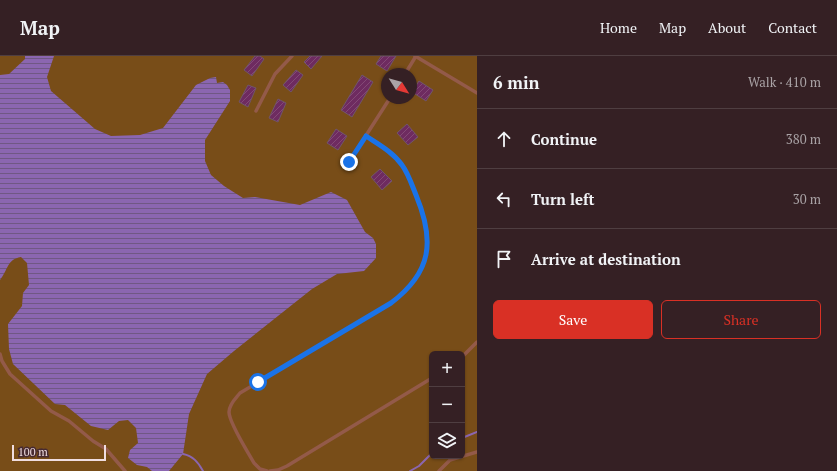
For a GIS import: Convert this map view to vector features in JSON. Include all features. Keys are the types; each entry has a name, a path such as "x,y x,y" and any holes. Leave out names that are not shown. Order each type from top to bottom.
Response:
{"lane":[{"path":"256,111 275,74 292,56"},
{"path":"408,68 415,56 477,93"},
{"path":"349,162 386,104"},
{"path":"267,471 260,469 254,463 231,419 229,410 232,402 240,393 391,303 404,293 413,283 421,269 426,255 428,246 424,214 402,165 387,150 366,136"},
{"path":"465,354 477,342"},
{"path":"0,354 2,361 10,374 51,411 68,421 109,452 125,471"},
{"path":"270,471 278,470 287,466 429,380"},
{"path":"440,471 450,460 477,452"}],"shaded area":[{"path":"0,56 477,56 477,471 0,471"},
{"path":"25,56 54,56 47,77 51,91 95,129 111,136 140,135 163,128 196,85 210,78 216,77 217,83 223,82 230,90 230,101 205,140 205,161 211,175 224,186 243,198 255,197 300,205 331,192 347,200 365,232 373,238 376,244 376,258 364,271 337,274 312,289 207,374 189,414 183,454 169,471 152,471 147,467 137,465 128,458 130,450 138,443 136,428 128,420 119,421 108,430 91,426 65,405 55,404 13,364 9,349 8,324 22,306 23,293 29,285 27,263 21,257 16,258 10,263 0,280 0,75 9,74 25,59"}],"building":[{"path":"255,56 260,56 264,59 252,76 244,70"},
{"path":"310,56 322,56 311,69 304,62"},
{"path":"381,56 396,56 389,68 382,68 376,64"},
{"path":"296,70 303,75 291,92 283,85"},
{"path":"362,75 373,82 352,117 341,110"},
{"path":"419,81 433,90 426,101 417,95 417,84"},
{"path":"248,85 256,88 248,107 239,102"},
{"path":"278,99 286,103 278,122 269,118"},
{"path":"407,124 418,137 408,145 397,133"},
{"path":"336,129 347,136 338,150 327,143"},
{"path":"380,169 392,181 382,190 371,177"}],"waterway":[{"path":"465,437 477,432"},
{"path":"183,454 190,456 195,460 203,471"},
{"path":"410,471 419,466 429,456"}],"route":[{"path":"258,382 391,303 404,293 413,283 421,269 428,246 427,230 424,214 402,165 387,150 366,136 349,162"}]}
